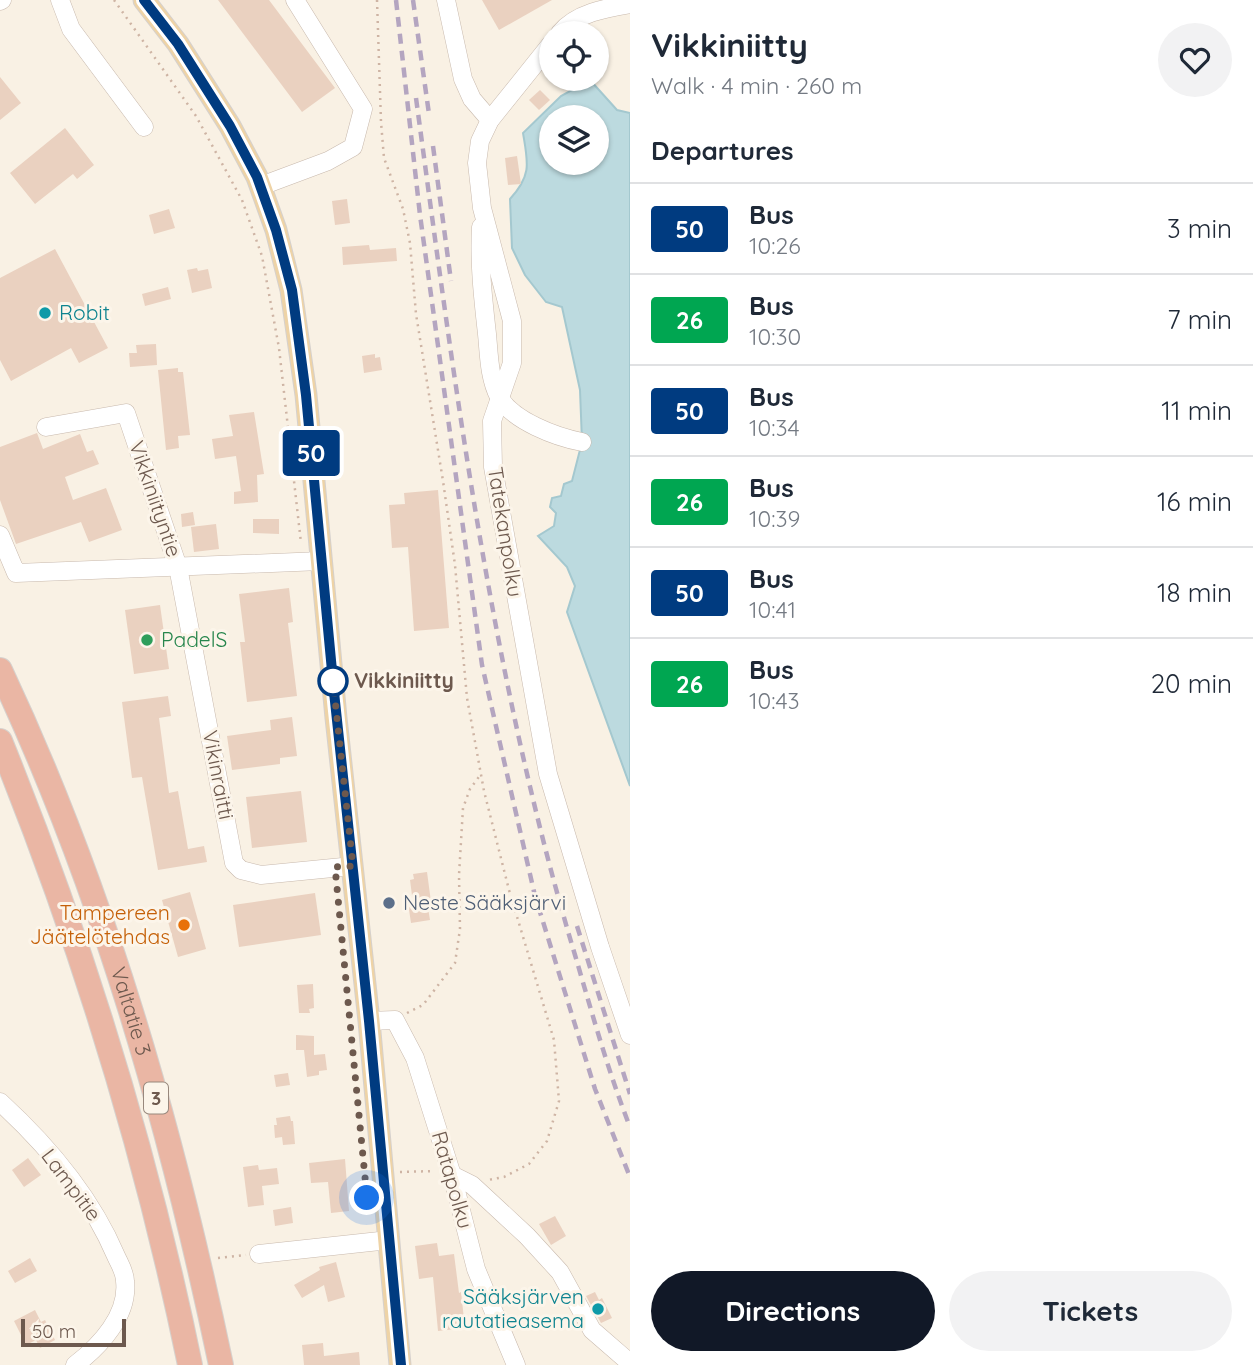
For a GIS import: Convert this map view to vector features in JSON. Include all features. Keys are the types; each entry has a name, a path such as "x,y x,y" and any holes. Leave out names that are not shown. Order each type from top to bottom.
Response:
{"highway":[{"name":"Valtatie 3","path":"0,670 26,724 109,940 146,1060 197,1254 220,1365"},
{"name":"Valtatie 3","path":"0,741 42,845 112,1054 170,1270 190,1365"}],"main road":[{"path":"144,0 178,44 230,126 261,186 284,257 298,324 312,562 353,866 401,1365"}],"street":[{"path":"60,0 71,29 144,127"},
{"path":"261,186 328,160 353,147 363,109 295,0"},
{"path":"446,0 463,79 472,99 490,120"},
{"path":"575,21 596,10 630,4"},
{"name":"Tatekanpolku","path":"539,59 490,120 480,141 477,163 482,208 512,321 512,363 492,421 493,467 548,774 600,947 630,1035"},
{"path":"482,208 480,262 491,373 499,398 518,416 559,438 582,442"},
{"name":"Vikkiniityntie","path":"46,427 126,413 178,567 312,562"},
{"path":"0,535 16,573 178,567"},
{"name":"Vikinraitti","path":"178,567 234,863 241,870 261,876 353,866"},
{"path":"369,1021 395,1020"},
{"name":"Ratapolku","path":"395,1020 415,1058 452,1175 476,1269 516,1365"},
{"name":"Lampitie","path":"0,1102 75,1183 104,1229 125,1279 125,1292 116,1321 103,1339 75,1365"},
{"path":"452,1175 472,1185 527,1236 560,1272 592,1330 630,1363"},
{"path":"259,1254 389,1240"}],"path":[{"path":"114,0 196,116 242,200 253,228 264,268 279,348 312,562"},
{"path":"377,0 384,158 403,209 410,243 416,314 443,481 467,698 481,774 509,890 554,1040 559,1101 547,1141 529,1164 504,1177 472,1185"},
{"path":"395,1020 423,1005 455,963 460,929 459,875 463,808 470,789 481,774"},
{"path":"392,1172 430,1170 452,1175"},
{"path":"218,1258 259,1254"}],"water":[{"path":"570,91 600,91 617,110 630,113 630,786 567,612 575,586 567,567 538,536 554,526 556,513 550,507 552,498 561,496 564,484 572,481 582,442 580,390 562,307 546,302 525,275 512,248 510,199 522,183 527,168 523,133 539,117 539,175 609,175 609,105 552,105"}],"building":[{"path":"218,0 269,0 335,88 302,112"},
{"path":"482,0 552,0 499,30"},
{"path":"0,77 21,103 0,120"},
{"path":"539,91 550,100 544,105 539,105 539,110 529,100"},
{"path":"65,128 94,165 77,179 73,174 35,204 10,173"},
{"path":"517,156 521,184 508,185 505,158"},
{"path":"347,199 350,223 335,225 332,201"},
{"path":"169,209 175,228 154,234 149,215"},
{"path":"369,245 370,250 396,248 397,261 343,265 342,247"},
{"name":"Robit","path":"55,249 108,348 79,363 71,348 11,381 0,360 0,278"},
{"path":"197,268 198,271 208,269 212,288 192,293 187,270"},
{"path":"168,287 171,299 145,306 142,294"},
{"path":"156,344 157,365 130,367 129,353 137,353 136,345"},
{"path":"375,354 375,358 380,357 382,370 364,373 362,356"},
{"path":"178,368 178,372 183,372 190,435 178,436 179,448 166,450 158,370"},
{"path":"254,412 264,474 257,475 258,502 234,504 234,492 241,491 236,456 215,459 212,439 233,436 229,415"},
{"path":"37,433 43,449 80,434 87,452 93,450 99,464 65,477 73,500 106,488 122,530 89,542 81,522 16,544 0,500 0,447"},
{"path":"438,490 449,628 414,631 408,547 392,548 389,505 405,504 404,493"},
{"path":"193,512 195,525 182,527 181,514"},
{"path":"253,519 279,519 279,534 253,533"},
{"path":"216,524 219,549 194,552 191,527"},
{"path":"289,588 293,622 288,623 297,696 247,702 240,642 245,642 239,594"},
{"name":"PadelS","path":"160,605 169,669 134,674 125,610"},
{"path":"168,696 171,716 159,718 169,793 178,791 188,849 204,846 207,862 158,870 142,777 132,778 122,702"},
{"path":"292,717 297,756 280,758 280,764 232,770 227,736 271,730 270,720"},
{"path":"301,791 307,842 252,848 246,797"},
{"path":"427,872 431,902 427,902 430,920 411,923 408,903 413,903 410,880 414,879 413,874"},
{"name":"Tampereen Jäätelötehdas","path":"190,892 206,949 178,957 162,900"},
{"path":"315,893 321,935 239,947 233,905"},
{"path":"313,984 314,1008 309,1009 310,1013 299,1013 297,985"},
{"path":"296,1035 314,1036 314,1055 325,1054 327,1070 307,1077 304,1050 296,1050"},
{"path":"288,1073 290,1085 276,1087 274,1075"},
{"path":"290,1116 295,1144 283,1145 282,1137 275,1138 274,1125 277,1125 276,1118"},
{"path":"28,1158 41,1175 24,1187 12,1170"},
{"path":"345,1159 349,1211 331,1213 328,1182 311,1183 309,1163"},
{"path":"258,1165 259,1170 277,1168 279,1184 262,1186 264,1205 248,1207 243,1167"},
{"path":"291,1207 293,1223 275,1226 273,1210"},
{"path":"555,1216 566,1236 551,1245 539,1224"},
{"path":"437,1243 439,1256 454,1254 465,1328 438,1331 433,1277 419,1279 415,1246"},
{"path":"30,1258 37,1271 15,1283 8,1271"},
{"path":"336,1262 345,1297 328,1302 324,1285 302,1298 294,1285 320,1270 319,1267"},
{"name":"Sääksjärven rautatieasema","path":"595,1292 599,1300 602,1298 612,1318 601,1323 586,1296"},
{"path":"35,1310 41,1322 45,1320 55,1340 40,1348 36,1340 26,1345 14,1321"},
{"path":"323,1343 324,1356 359,1352 360,1365 304,1365 302,1345"}],"railway":[{"path":"396,0 420,215 482,665 535,896 595,1089 630,1177"},
{"path":"413,0 429,114"},
{"path":"416,98 461,422 498,637 520,744 575,955 607,1063 630,1127"},
{"path":"433,146 451,281"},
{"path":"577,926 630,1094"}],"bus line":[{"name":"50","path":"144,0 178,44 230,126 257,177 276,230 292,290 306,395 401,1365"}],"place":[{"name":"Robit","path":"45,313"},
{"name":"PadelS","path":"147,640"},
{"name":"Vikkiniitty","path":"333,681"},
{"name":"Neste Sääksjärvi","path":"389,903"},
{"name":"Tampereen Jäätelötehdas","path":"184,925"},
{"name":"Sääksjärven rautatieasema","path":"598,1309"}],"route":[{"path":"333,681 353,866 335,867 367,1198"}]}
